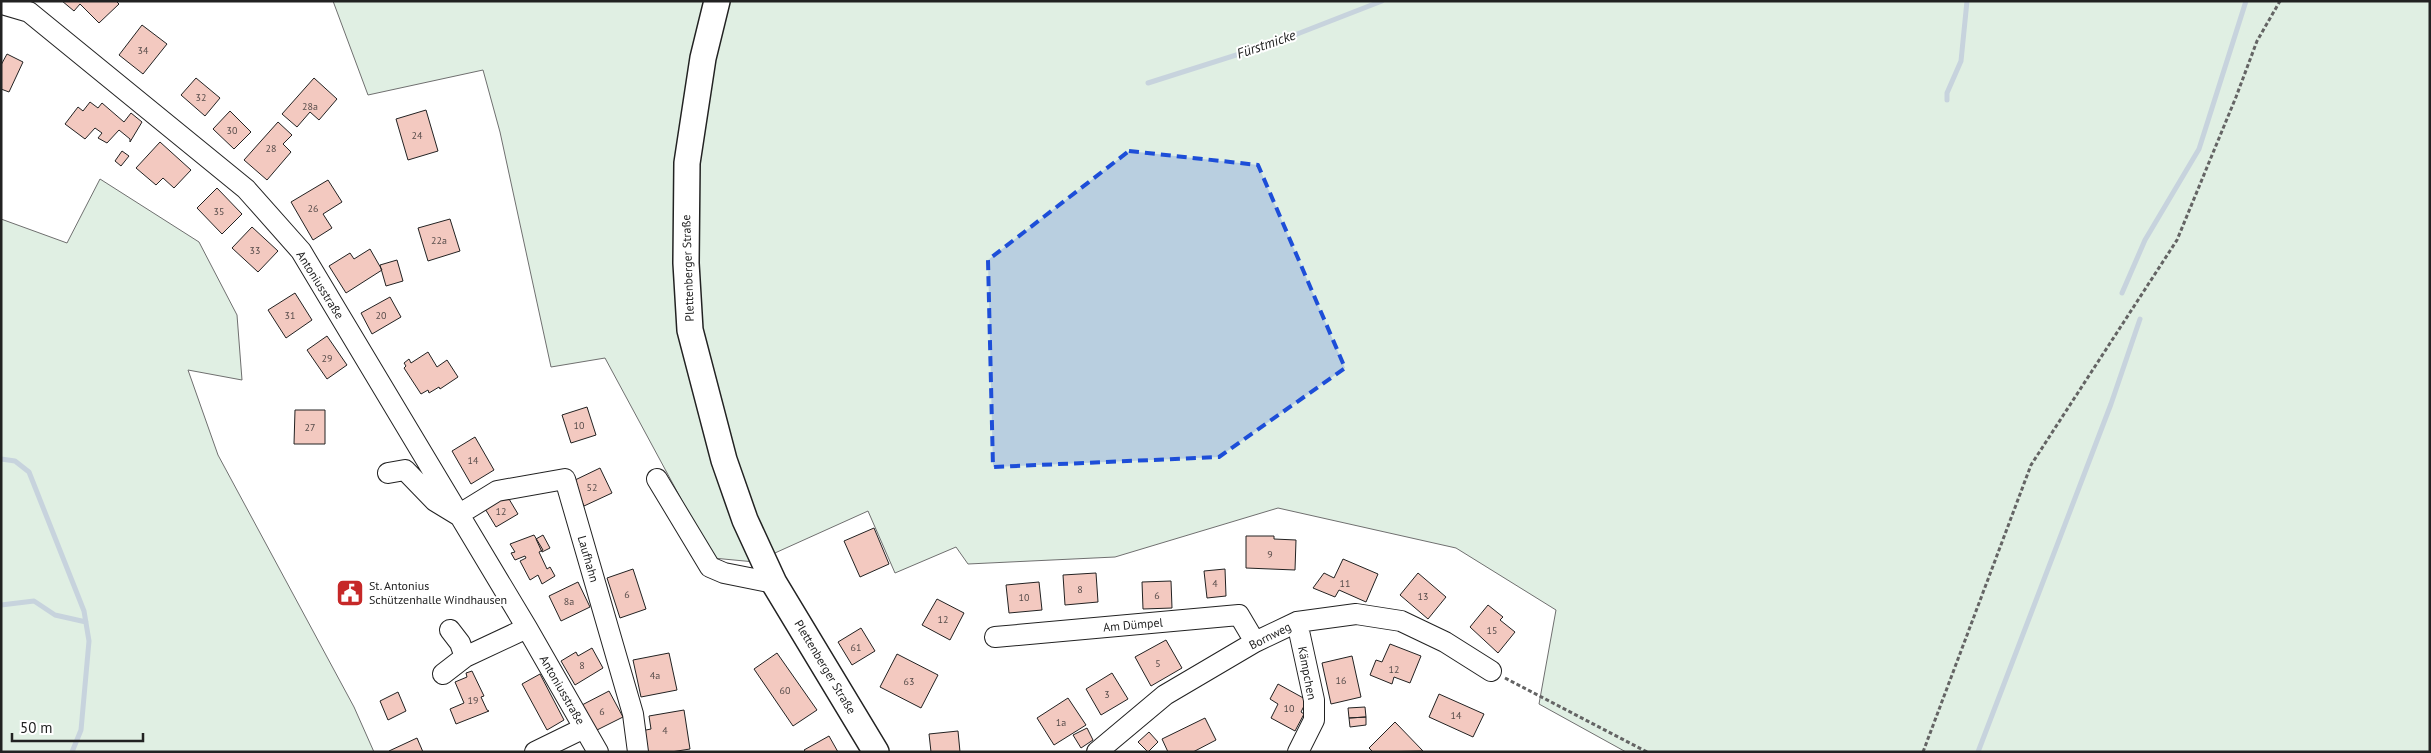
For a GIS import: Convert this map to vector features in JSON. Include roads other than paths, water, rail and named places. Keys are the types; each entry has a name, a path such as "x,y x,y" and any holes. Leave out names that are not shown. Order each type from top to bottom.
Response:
{"main road":[{"name":"Plettenberger Straße","path":"718,1 703,58 687,163 686,263 690,330 727,468 745,520 774,583 876,752"}],"street":[{"name":"Antoniusstraße","path":"2,4 29,12 238,183 295,244 527,628 598,752"},
{"path":"388,473 405,470 435,501 458,515"},
{"name":"Laufhahn","path":"458,515 497,491 565,479 633,714 638,752"},
{"path":"656,479 710,567 724,573 774,583"},
{"name":"Bornweg","path":"1097,752 1164,694 1255,642 1297,622 1356,614 1401,622 1445,642 1491,671"},
{"name":"Am Dümpel","path":"995,637 1239,615 1255,642"},
{"name":"Kämpchen","path":"1297,622 1314,700 1314,720 1298,752"},
{"path":"443,674 465,657 527,628"},
{"path":"450,630 460,643 465,657"},
{"path":"536,752 584,728"}],"waterway":[{"name":"Fürstmicke","path":"1148,83 1274,43 1382,1"},
{"path":"1947,100 1947,93 1961,61 1967,1"},
{"path":"2122,293 2145,240 2199,149 2246,1"},
{"path":"1978,752 2111,404 2140,319"},
{"path":"1,459 15,461 29,472 84,611 89,641 81,730 72,752"},
{"path":"1,605 34,601 55,615 86,622"}],"place":[{"name":"St. Antonius Schützenhalle Windhausen","path":"350,593"}]}
